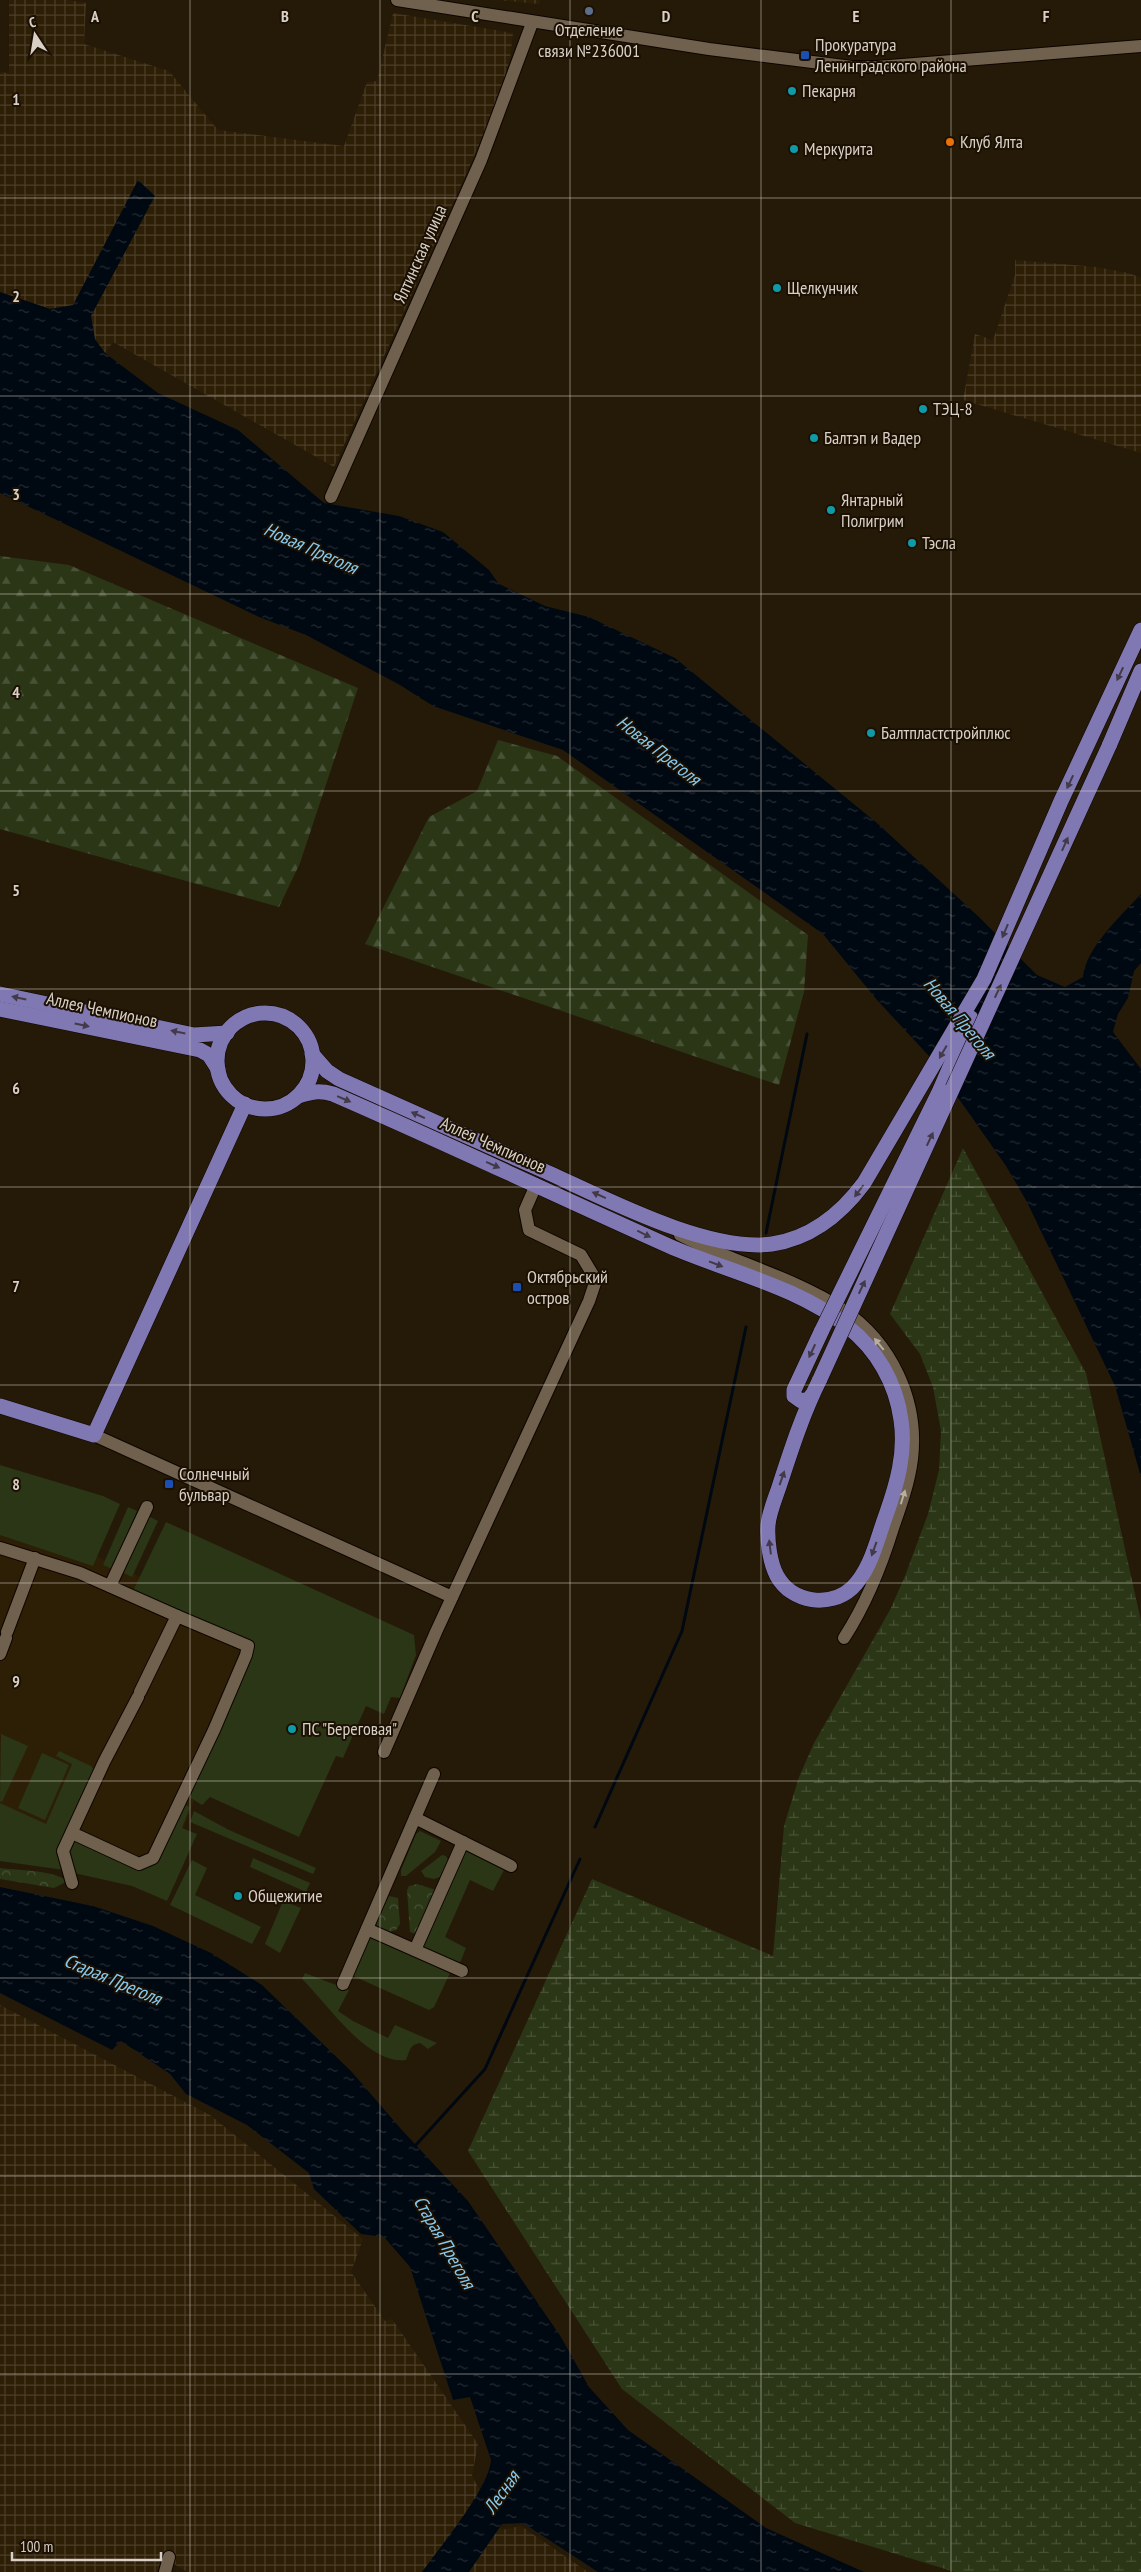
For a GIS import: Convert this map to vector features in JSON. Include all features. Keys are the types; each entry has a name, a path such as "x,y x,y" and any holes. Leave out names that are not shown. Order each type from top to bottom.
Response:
{"main road":[{"path":"812,1395 809,1399 800,1401 794,1396 794,1390 940,1090 976,1009 984,979 1090,737 1141,630"},
{"name":"Аллея Чемпионов","path":"0,1009 200,1050 209,1055 230,1094 254,1108 273,1108 312,1091 323,1091 333,1094 670,1246 768,1285 826,1312 862,1339 879,1360 890,1382 899,1407 902,1433 902,1456 895,1488 862,1576 844,1594 821,1600 797,1595 780,1581 772,1563 768,1525 812,1395 820,1379 1110,746 1141,671"},
{"name":"Аллея Чемпионов","path":"0,994 194,1035 227,1033 233,1026 249,1016 276,1015 294,1023 300,1029 312,1054 327,1071 339,1079 643,1215 731,1244 772,1244 810,1232 832,1219 857,1193 924,1085 984,979"},
{"path":"218,1069 219,1050 227,1033"},
{"path":"298,1096 312,1072 312,1054"},
{"path":"0,1406 94,1435 245,1104"}],"street":[{"path":"397,0 532,23 709,49 852,66 877,67 1141,46"},
{"name":"Ялтинская улица","path":"331,497 481,160 532,23"},
{"path":"384,1752 596,1280 582,1255 530,1230 525,1210 536,1185"},
{"path":"643,1215 689,1239 831,1302 869,1332 895,1367 903,1386 910,1413 913,1440 911,1465 905,1490 877,1575 844,1638"},
{"path":"94,1435 452,1597"},
{"path":"110,1586 147,1507"},
{"path":"0,1548 80,1573 248,1646 246,1655 214,1730 153,1858 139,1864 72,1833"},
{"path":"0,1654 35,1558"},
{"path":"72,1883 63,1851 104,1762 177,1616"},
{"path":"343,1984 434,1774"},
{"path":"415,1818 511,1866"},
{"path":"415,1950 463,1842"},
{"path":"367,1929 462,1971"},
{"path":"165,2572 170,2557"}],"shaded area":[{"path":"9,0 68,0 86,3 84,44 169,71 218,130 344,146 367,82 377,81 393,13 513,33 510,59 498,103 334,467 113,342 105,353 50,309 0,292 0,72 9,73"},
{"path":"497,0 540,0 539,4"},
{"path":"1015,260 1096,267 1129,273 1141,278 1141,453 963,400 975,334 993,340 1015,275"},
{"path":"0,1521 83,1550 268,1636 197,1794 158,1892 0,1848"},
{"path":"0,2005 210,2115 363,2239 351,2272 385,2321 392,2319 478,2444 472,2476 502,2530 521,2526 588,2572 187,2572 163,2557 157,2572 0,2572"}],"green space":[{"path":"0,556 69,565 358,688 300,863 279,907 0,829"},
{"path":"498,740 557,756 808,935 804,992 779,1085 365,944 429,817 477,791"},
{"path":"963,1148 1086,1373 1141,1621 1141,2572 955,2572 795,2523 622,2389 468,2151 592,1879 773,1956 784,1826 799,1777 814,1743 890,1610 928,1514 939,1470 941,1431 933,1387 920,1354 890,1314"},
{"path":"0,1465 103,1496 120,1504 93,1566 0,1535"},
{"path":"128,1507 137,1511 112,1569 103,1565"},
{"path":"148,1516 158,1521 132,1577 122,1572"},
{"path":"166,1522 414,1635 416,1655 400,1698 391,1697 384,1714 366,1706 343,1758 336,1756 299,1837 210,1797 202,1805 186,1795 251,1650 133,1591"},
{"path":"1,1734 28,1746 2,1802 0,1801"},
{"path":"59,1751 91,1766 96,1772 60,1849 64,1870 0,1861 0,1803 46,1824 72,1764 56,1756"},
{"path":"42,1753 69,1765 45,1820 18,1808"},
{"path":"181,1803 190,1807 182,1828 197,1834 167,1901 132,1886 74,1873 67,1850 75,1839 139,1868"},
{"path":"194,1811 229,1830 316,1868 313,1874 190,1822"},
{"path":"420,1831 441,1841 435,1852 406,1876 401,1876 401,1870 416,1834"},
{"path":"466,1849 502,1865 504,1870 493,1891 470,1880 445,1937 466,1948 459,1965 422,1948"},
{"path":"442,1855 446,1856 448,1860 440,1877 434,1879 425,1877 421,1871"},
{"path":"253,1858 310,1883 306,1892 250,1867"},
{"path":"192,1860 207,1868 195,1895 261,1927 252,1944 170,1905"},
{"path":"0,1868 43,1872 68,1881 54,1888 0,1879"},
{"path":"417,1884 436,1890 416,1934 410,1932 407,1890 409,1886"},
{"path":"389,1896 398,1898 400,1924 396,1930 389,1932 377,1928 376,1922"},
{"path":"283,1901 301,1908 280,1953 265,1944"},
{"path":"372,1936 451,1971 434,2007 429,2010 351,1975 367,1938"},
{"path":"305,1973 349,1990 338,2011 353,2021 388,2038 395,2025 437,2043 428,2049 420,2043 414,2045 410,2049 406,2060 391,2059 377,2053 349,2030 302,1979"}],"water":[{"name":"Новая Преголя","path":"138,180 155,196 91,316 95,339 105,353 158,393 238,430 324,503 399,516 443,532 489,570 499,584 545,606 589,617 675,658 877,823 979,917 1037,975 1065,987 1083,977 1097,943 1141,894 1141,963 1134,971 1128,998 1118,1014 1113,1032 1141,1069 1141,1477 1115,1386 1027,1202 1006,1166 928,1055 877,1000 823,934 563,750 433,706 400,685 306,635 259,617 0,493 0,292 50,309 73,305"},
{"path":"0,1887 93,1906 153,1926 211,1953 262,1985 351,2071 401,2129 468,2201 561,2337 589,2387 628,2430 766,2528 864,2572 598,2572 523,2523 502,2524 469,2572 422,2572 473,2501 482,2486 491,2460 470,2397 453,2400 410,2267 384,2237 361,2234 314,2189 309,2173 247,2125 186,2094 170,2074 121,2041 112,2050 0,1993"}],"waterway":[{"path":"766,1233 807,1034"},
{"path":"595,1827 682,1631 746,1327"},
{"path":"415,2146 485,2069 580,1859"}],"place":[{"name":"Отделение связи №236001","path":"589,11"},
{"name":"Прокуратура Ленинградского района","path":"805,55"},
{"name":"Пекарня","path":"792,91"},
{"name":"Клуб Ялта","path":"950,142"},
{"name":"Меркурита","path":"794,149"},
{"name":"Щелкунчик","path":"777,288"},
{"name":"ТЭЦ-8","path":"923,409"},
{"name":"Балтэп и Вадер","path":"814,438"},
{"name":"Янтарный Полигрим","path":"831,510"},
{"name":"Тэсла","path":"912,543"},
{"name":"Балтпластстройплюс","path":"871,733"},
{"name":"Октябрьский остров","path":"517,1287"},
{"name":"Солнечный бульвар","path":"169,1484"},
{"name":"ПС \"Береговая\"","path":"292,1729"},
{"name":"Общежитие","path":"238,1896"}],"water label":[{"name":"Старая Преголя","path":"113,1979"},
{"name":"Старая Преголя","path":"445,2242"},
{"name":"Лесная","path":"501,2492"}]}
